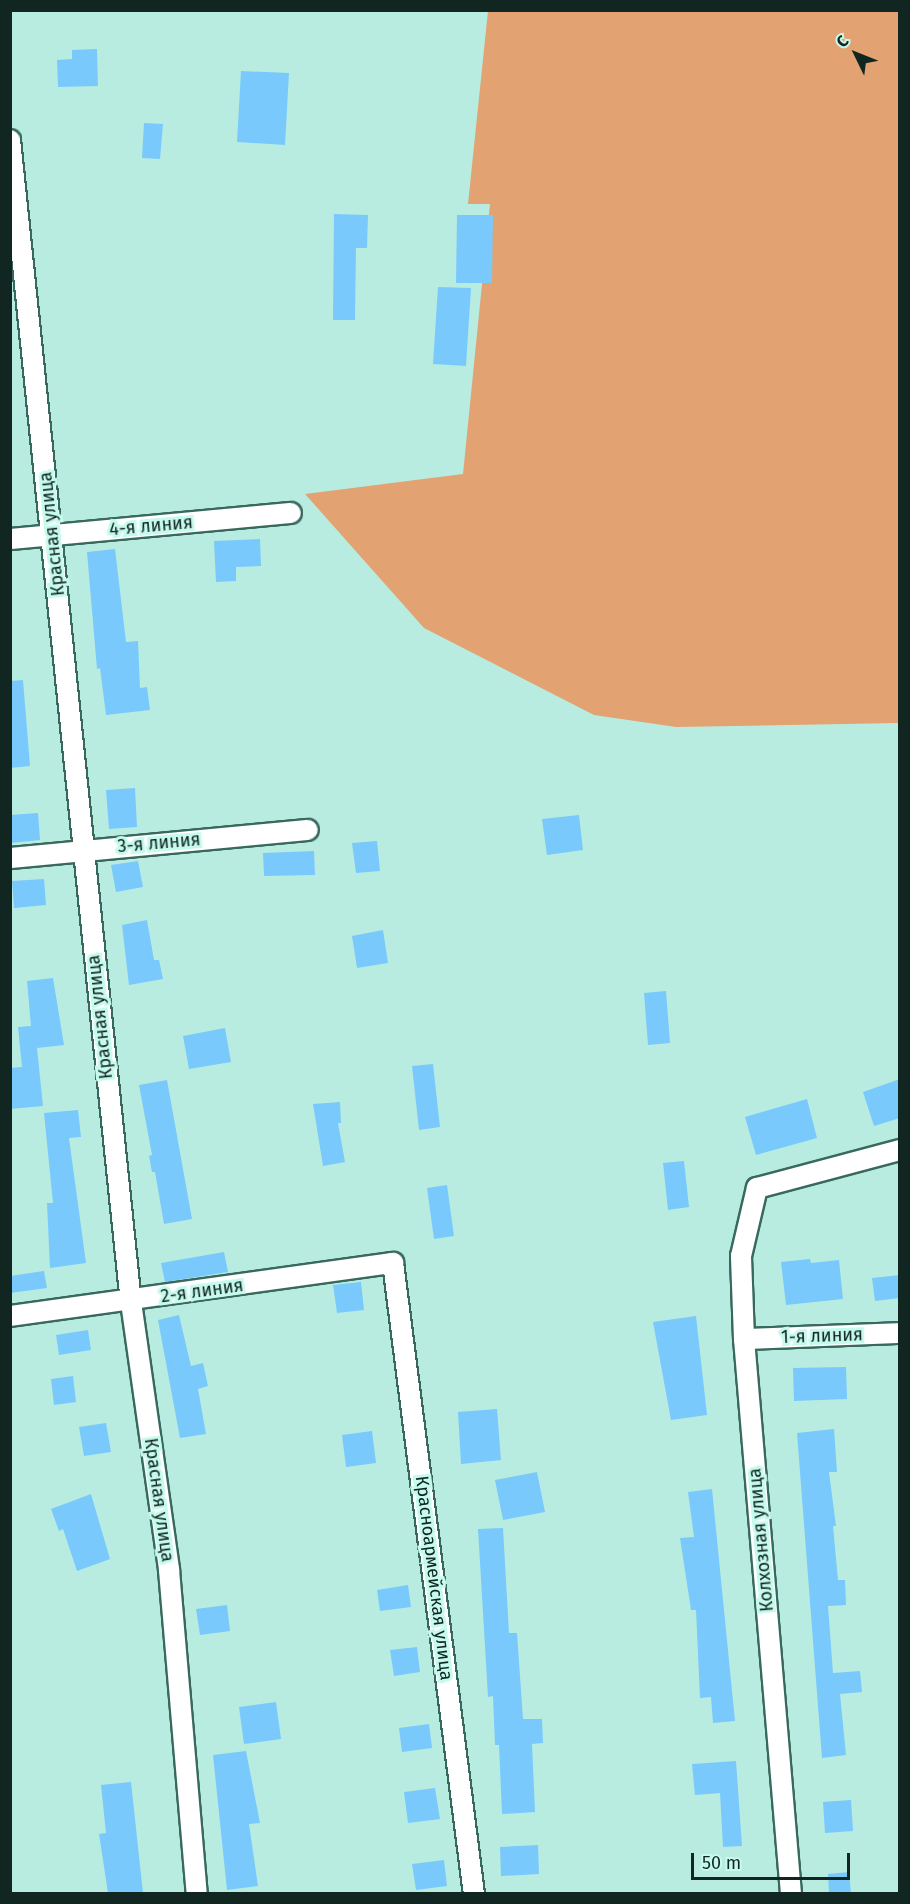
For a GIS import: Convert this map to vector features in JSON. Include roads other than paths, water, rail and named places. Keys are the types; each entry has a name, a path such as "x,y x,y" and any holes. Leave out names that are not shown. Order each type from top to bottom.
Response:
{"street":[{"name":"Красная улица","path":"10,140 52,535 82,850 131,1302 169,1570 197,1893"},
{"name":"4-я линия","path":"10,539 291,513"},
{"name":"3-я линия","path":"10,858 308,830"},
{"name":"Колхозная улица","path":"791,1893 744,1339 741,1256 757,1188 900,1150"},
{"name":"2-я линия","path":"10,1316 131,1302 393,1263"},
{"name":"Красноармейская улица","path":"393,1263 474,1893"},
{"name":"1-я линия","path":"744,1339 900,1333"}]}
